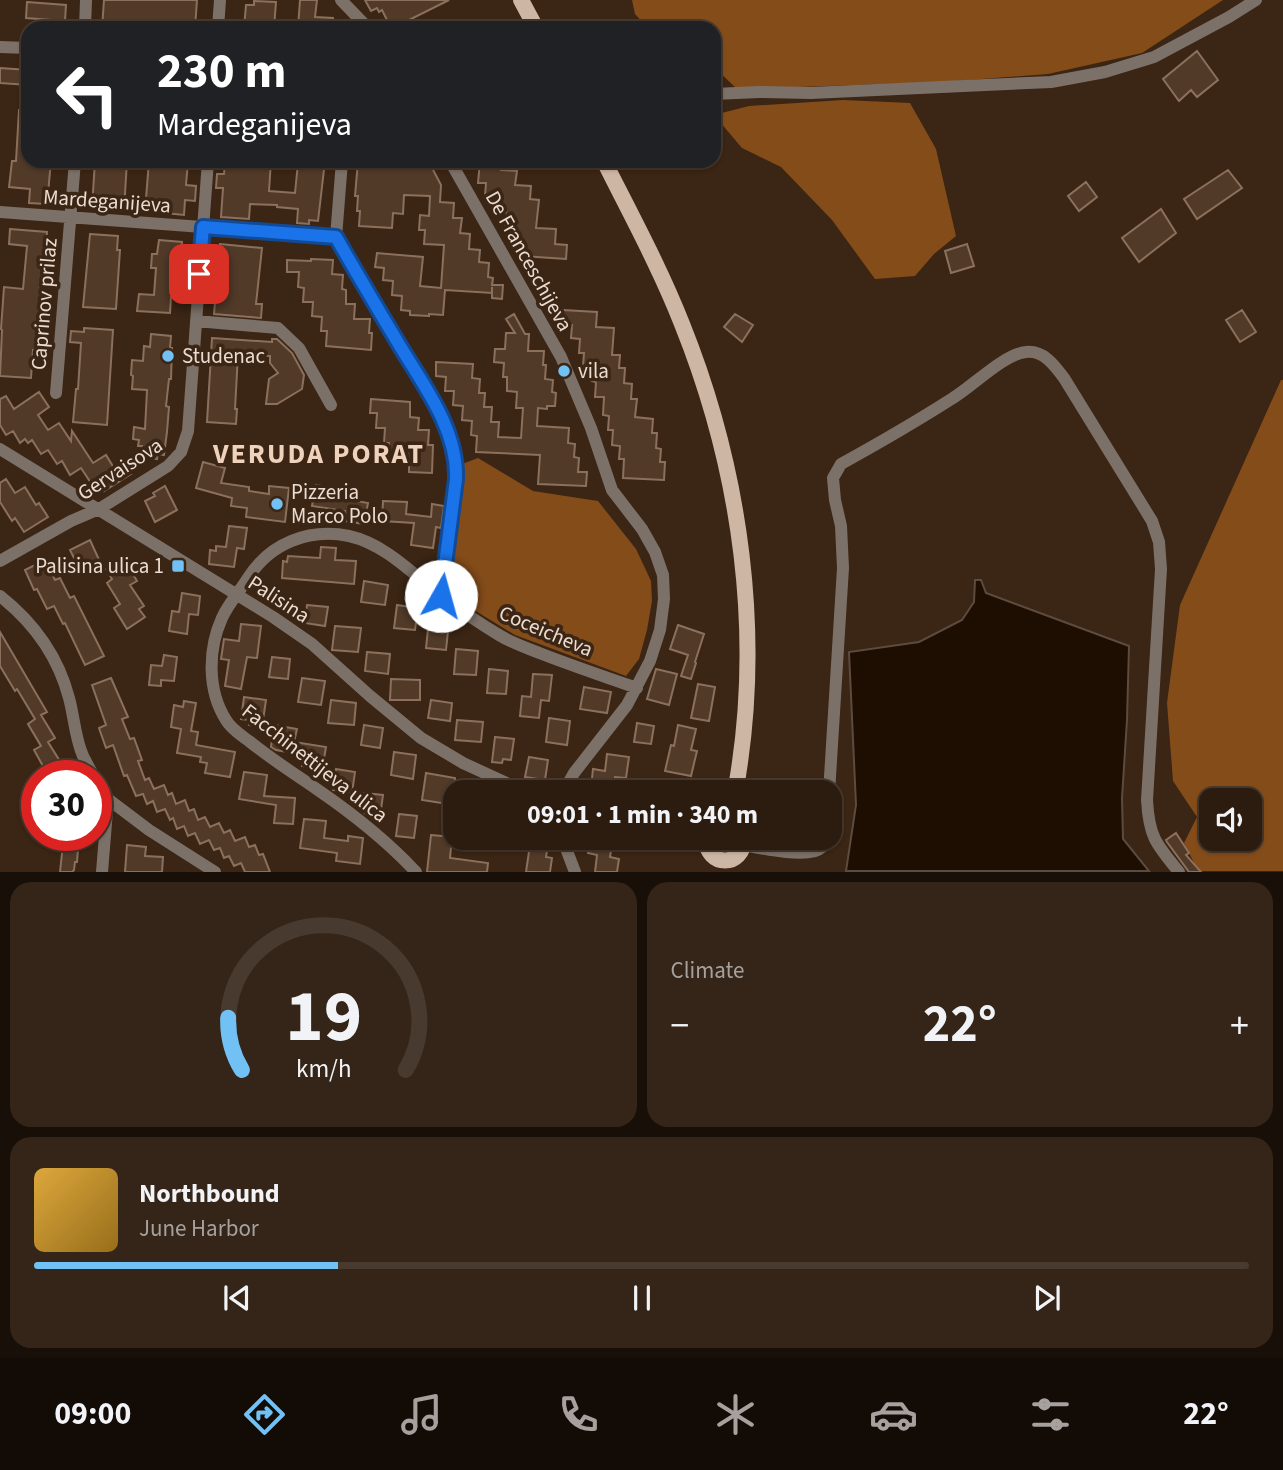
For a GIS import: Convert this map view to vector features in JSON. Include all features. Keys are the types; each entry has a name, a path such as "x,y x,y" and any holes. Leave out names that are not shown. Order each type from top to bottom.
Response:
{"main road":[{"path":"521,0 532,21"},
{"path":"608,168 662,276 682,324 706,391 730,481 742,564 747,635 744,737 737,780"},
{"path":"708,850 719,866 735,858 742,850"}],"street":[{"path":"85,21 86,0"},
{"path":"218,21 220,0"},
{"path":"341,0 360,21"},
{"path":"721,94 811,93 1051,82 1105,72 1154,57 1229,18 1256,0"},
{"path":"0,47 21,48"},
{"name":"Caprinov prilaz","path":"56,393 74,168"},
{"name":"Gervaisova","path":"0,561 71,521 99,509 168,466 181,452 188,431 207,168"},
{"path":"341,168 336,237 434,403 450,437 456,479 441,596"},
{"name":"De Franceschijeva","path":"454,168 561,357 591,428 612,490 642,528 663,575 664,599 660,630 650,662 627,705 571,780"},
{"name":"Mardeganijeva","path":"0,212 336,237"},
{"path":"196,321 278,328 299,348 331,405"},
{"path":"830,780 843,568 841,526 835,500 834,478 841,464 957,396 1006,359 1024,352 1036,352 1050,361 1064,378 1152,522 1159,542 1161,569 1148,822 1154,840 1179,872"},
{"name":"Palisina","path":"0,449 273,617 312,644 421,738 463,763 500,780"},
{"name":"Coceicheva","path":"238,595 251,573 278,548 303,536 331,534 358,539 382,550 477,622 514,643 637,688"},
{"name":"Facchinettijeva ulica","path":"238,595 222,618 213,648 211,674 216,698 226,720 261,751 372,831 416,872"},
{"path":"0,596 29,622 58,666 69,696 85,760"},
{"path":"112,802 215,872"},
{"path":"567,850 575,872"},
{"path":"768,850 804,853 818,850"},
{"path":"102,872 104,851"}],"shaded area":[{"path":"632,0 1223,0 1142,53 1048,74 942,82 737,89 721,74 721,21 642,21 635,14"},
{"path":"843,100 910,103 936,149 956,236 934,254 915,276 875,279 832,220 781,167 742,148 721,123 721,113 749,106"},
{"path":"1283,380 1283,871 1198,871 1184,843 1197,817 1173,781 1167,703 1180,605"},
{"path":"478,458 533,491 598,501 636,549 651,581 652,601 639,659 626,676 515,635 448,594 463,479 462,464"},
{"path":"975,580 981,580 986,593 1129,646 1122,798 1123,839 1149,871 846,871 856,805 849,652 919,642 962,620 974,602"}],"building":[{"path":"104,0 197,0 196,21 102,21"},
{"path":"300,0 317,0 315,17 333,18 333,21 298,21"},
{"path":"365,0 449,0 407,21 388,21 382,10 379,12 377,8 371,11"},
{"path":"254,1 276,2 275,21 245,21 246,5 254,5"},
{"path":"27,2 66,5 65,21 26,18"},
{"path":"1197,51 1218,80 1197,97 1191,90 1179,101 1163,79"},
{"path":"0,68 21,70 21,84 0,83"},
{"path":"19,110 21,168 50,168 47,204 29,203 30,189 9,187 12,161 16,161"},
{"path":"95,168 127,168 124,210 92,208"},
{"path":"148,168 187,168 186,185 196,186 195,201 185,200 184,215 145,211"},
{"path":"224,168 271,168 269,191 295,193 298,168 324,168 318,221 309,220 309,224 297,223 298,209 277,205 250,204 249,219 221,217 223,188 216,188 217,174 224,174"},
{"path":"357,168 432,168 441,185 440,202 454,203 453,218 462,218 460,233 470,234 469,249 480,250 479,262 489,263 488,277 493,278 492,285 503,285 502,299 492,298 492,293 445,290 443,315 410,315 410,311 401,310 402,296 392,295 393,281 383,280 384,268 375,267 377,253 423,257 420,286 441,288 444,245 424,244 425,230 419,230 420,215 429,216 430,196 404,195 403,214 393,213 392,228 359,226 358,196 355,196"},
{"path":"479,168 517,171 515,185 531,186 530,199 539,200 536,228 556,229 555,244 567,245 566,259 522,256 523,242 514,242 515,227 505,226 506,212 495,211 496,197 485,196 486,183 478,183"},
{"path":"1228,170 1242,188 1197,219 1184,199"},
{"path":"1086,182 1097,197 1079,211 1068,196"},
{"path":"1161,209 1176,233 1139,262 1122,238"},
{"path":"10,229 47,232 41,333 38,350 33,350 31,378 0,376 4,287 23,289 27,246 9,244"},
{"path":"90,234 118,236 117,250 120,250 116,309 83,307"},
{"path":"159,240 182,242 178,285 175,285 174,297 171,297 170,313 137,311 139,294 154,295 156,268 151,268 152,254 157,254"},
{"path":"220,244 262,248 256,304 262,304 261,318 214,314"},
{"path":"967,244 974,266 951,273 945,251"},
{"path":"287,260 333,260 332,274 343,275 342,289 346,290 346,304 355,304 354,319 370,319 371,350 326,346 327,331 321,331 322,317 312,316 313,302 303,302 304,288 298,287 299,272 287,272"},
{"path":"563,310 597,312 596,327 614,328 612,355 620,355 619,368 625,368 624,383 632,384 631,399 637,399 635,417 653,419 652,433 657,433 656,448 661,449 660,462 665,462 664,480 623,478 624,459 619,459 620,446 612,445 613,430 608,430 609,416 603,415 604,397 595,397 596,382 591,381 592,366 583,366 584,353 579,353 580,339 571,338 572,325 562,325"},
{"path":"1242,310 1256,332 1240,342 1226,320"},
{"path":"514,314 525,334 529,334 528,351 544,351 545,379 553,380 552,392 556,393 555,406 538,408 537,426 569,428 568,443 575,444 574,457 579,458 578,472 587,472 586,486 538,484 540,455 476,452 477,436 471,435 472,421 462,420 463,406 453,405 454,391 445,391 446,377 436,376 436,362 473,364 472,378 480,379 479,393 485,393 484,407 492,407 491,422 499,422 498,437 521,438 523,408 516,408 517,392 507,391 507,377 503,377 504,363 494,362 495,349 505,349 506,333 515,333 506,319"},
{"path":"735,314 753,325 742,342 724,327"},
{"path":"84,328 113,330 107,425 73,422 81,343 70,342 71,331 84,332"},
{"path":"151,334 171,336 172,348 164,455 158,454 157,459 147,457 148,453 141,452 139,440 133,439 134,427 145,429 147,390 132,389 132,360 143,361 144,346 150,347"},
{"path":"212,338 272,342 272,339 277,339 292,353 304,375 302,389 277,404 266,404 269,379 278,373 270,363 270,356 238,354 236,424 207,422"},
{"path":"39,392 49,407 38,415 48,430 59,423 71,441 72,431 93,463 106,455 114,468 123,462 131,474 104,491 97,479 91,483 81,468 70,475 62,461 57,464 48,450 41,454 32,440 28,443 25,439 20,443 13,431 6,435 0,425 0,399 6,396 14,409"},
{"path":"371,399 410,402 410,417 419,418 418,430 429,430 428,445 433,445 432,473 409,472 409,460 388,459 389,443 384,443 385,428 376,428 377,413 370,413"},
{"path":"203,462 225,468 221,483 249,487 249,491 269,494 269,486 289,488 285,522 246,517 247,508 231,506 232,498 196,488"},
{"path":"6,479 15,493 25,487 36,505 39,503 48,517 24,532 15,518 12,521 0,502 0,483"},
{"path":"316,485 335,488 333,497 368,503 364,524 344,521 345,511 312,506"},
{"path":"165,486 177,510 155,522 145,501"},
{"path":"383,501 407,502 406,514 431,517 432,504 444,506 441,528 436,527 433,548 411,545 414,523 382,521"},
{"path":"229,526 247,528 244,549 237,548 234,567 209,564 210,550 216,551 216,546 226,547"},
{"path":"90,540 101,564 82,574 70,550"},
{"path":"321,547 336,548 335,560 356,561 354,584 282,578 283,561 287,562 288,556 320,558"},
{"path":"123,558 137,581 130,585 144,606 139,609 145,617 127,629 114,608 120,604 107,583 112,579 106,569"},
{"path":"45,560 55,580 60,578 70,598 74,596 104,656 85,665 54,606 47,609 37,589 34,590 25,570"},
{"path":"364,581 388,585 385,605 361,602"},
{"path":"182,593 200,596 198,615 189,614 187,634 169,631 172,611 179,612"},
{"path":"307,605 328,607 325,626 305,623"},
{"path":"397,605 418,608 415,630 394,628"},
{"path":"241,624 261,626 257,658 247,657 241,689 225,686 229,660 221,659 224,639 239,641"},
{"path":"678,625 704,634 691,679 681,676 688,655 670,649"},
{"path":"335,626 361,628 358,652 332,650"},
{"path":"428,629 448,631 446,650 426,648"},
{"path":"0,632 47,712 41,715 55,738 48,742 59,760 40,760 34,750 41,746 28,724 35,719 0,666"},
{"path":"456,649 478,651 476,675 454,674"},
{"path":"367,652 390,654 388,674 365,671"},
{"path":"164,655 177,657 174,681 161,680 161,686 149,685 151,665 162,666"},
{"path":"272,657 290,659 288,679 269,677"},
{"path":"489,669 508,671 506,694 487,693"},
{"path":"656,669 677,674 669,705 647,699"},
{"path":"533,674 552,675 549,701 541,700 539,718 520,716 522,696 531,697"},
{"path":"111,678 128,717 122,719 130,739 134,738 142,760 138,761 145,780 149,778 154,789 164,785 168,795 172,793 176,804 185,800 189,811 194,809 198,820 205,817 210,827 219,823 224,833 230,830 235,841 245,837 249,847 255,845 259,855 263,854 270,872 245,872 241,863 234,866 229,856 224,858 220,848 214,850 209,840 200,844 195,833 188,836 184,826 177,829 173,818 170,820 165,809 157,812 153,801 147,804 143,794 136,796 127,775 124,776 113,745 106,748 99,728 106,725 92,685"},
{"path":"302,678 325,681 321,705 298,702"},
{"path":"391,679 420,680 420,700 390,700"},
{"path":"698,684 715,687 709,721 691,718"},
{"path":"584,687 611,692 607,713 580,709"},
{"path":"244,697 266,700 262,727 249,725 250,720 241,719"},
{"path":"331,700 356,703 354,725 328,723"},
{"path":"431,700 452,703 450,721 428,718"},
{"path":"184,701 196,703 191,731 198,732 196,745 235,752 230,777 205,773 207,763 200,762 201,757 177,753 181,729 171,727 174,705 183,707"},
{"path":"549,718 570,721 567,745 546,742"},
{"path":"457,720 483,722 481,742 455,740"},
{"path":"637,723 654,726 651,744 634,742"},
{"path":"274,725 297,729 294,742 326,747 322,770 302,766 304,755 271,747"},
{"path":"364,725 383,728 380,748 361,745"},
{"path":"678,725 696,729 691,750 697,751 691,776 665,771"},
{"path":"495,737 514,739 511,760 492,762"},
{"path":"394,752 416,755 413,779 391,775"},
{"path":"607,754 629,757 626,778 592,780 593,769 605,771"},
{"path":"529,757 548,760 545,780 525,777"},
{"path":"336,769 355,772 352,793 333,790"},
{"path":"244,772 267,775 264,796 295,798 293,824 274,823 276,805 239,799"},
{"path":"426,773 455,778 443,780 443,803 422,800"},
{"path":"364,793 383,795 380,817 367,815 362,811"},
{"path":"399,814 417,816 414,838 396,836"},
{"path":"304,819 326,821 324,838 348,841 348,836 363,838 360,864 336,861 337,853 300,848"},
{"path":"1176,833 1189,853 1186,855 1201,872 1189,872 1167,842 1166,840"},
{"path":"431,835 443,836 443,850 451,850 450,858 488,863 487,872 427,872"},
{"path":"127,845 146,847 145,856 163,857 162,872 125,872"},
{"path":"529,850 547,850 546,857 552,858 550,872 526,872"},
{"path":"589,850 611,850 610,857 619,859 617,872 595,872 597,855 588,853"},
{"path":"62,851 78,851 74,870 60,872"}],"place":[{"name":"Studenac","path":"168,356"},
{"name":"vila","path":"564,371"},
{"name":"Pizzeria Marco Polo","path":"277,504"},
{"name":"Palisina ulica 1","path":"178,566"}],"district":[{"name":"VERUDA PORAT","path":"319,454"}],"route":[{"path":"199,274 203,227 336,237 434,403 450,437 456,479 441,596"}]}
